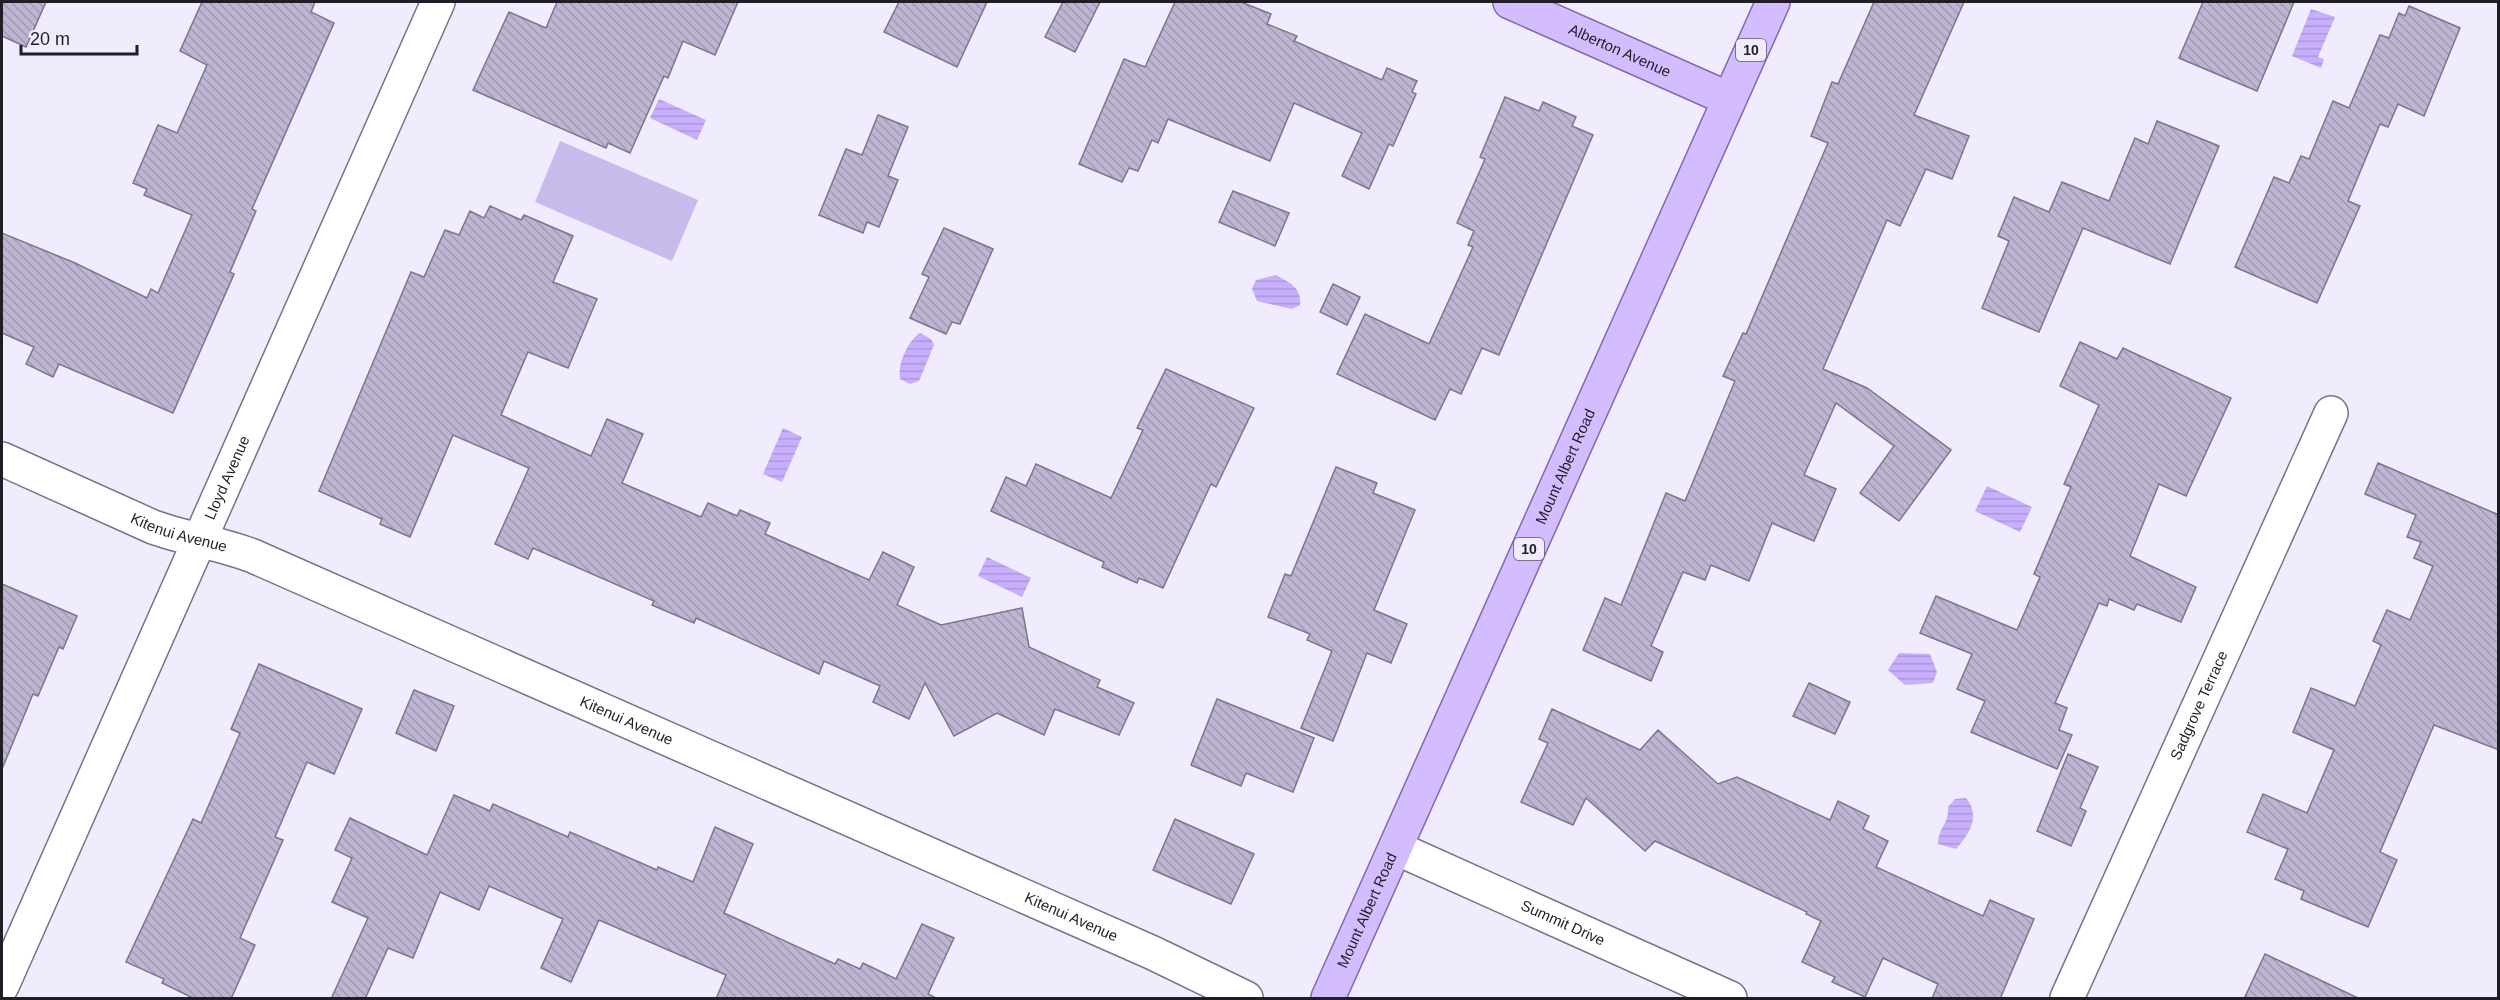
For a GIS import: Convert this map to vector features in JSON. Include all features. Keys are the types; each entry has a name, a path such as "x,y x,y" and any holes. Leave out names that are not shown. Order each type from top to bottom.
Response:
{"main road":[{"name":"Alberton Avenue","path":"1510,2 1729,99"},
{"name":"Mount Albert Road","path":"1328,999 1773,2"}],"street":[{"name":"Lloyd Avenue","path":"2,986 438,2"},
{"name":"Sadgrove Terrace","path":"2067,999 2331,413"},
{"name":"Kitenui Avenue","path":"2,459 153,527 199,540 224,544 253,556 1153,953 1246,999"},
{"name":"Summit Drive","path":"1396,848 1730,999"}],"shaded area":[{"path":"2311,9 2335,17 2318,57 2324,59 2321,68 2292,56"},
{"path":"659,99 706,120 697,140 650,118"},
{"path":"560,141 698,200 672,261 535,202"},
{"path":"1276,275 1297,290 1300,305 1292,309 1257,301 1252,289 1256,280"},
{"path":"920,333 931,339 934,345 919,381 910,384 900,379 900,367 911,341"},
{"path":"783,428 802,437 782,482 763,474"},
{"path":"1987,486 2032,507 2020,532 1975,511"},
{"path":"987,557 1031,578 1022,597 978,576"},
{"path":"1899,653 1930,654 1937,672 1933,683 1905,685 1888,670"},
{"path":"1966,798 1973,811 1973,818 1966,837 1956,849 1938,844 1947,818 1948,807 1955,799"}],"building":[{"path":"2,2 46,2 26,47 2,36"},
{"path":"202,2 315,2 311,12 334,23 252,209 256,211 230,272 234,274 173,413 59,364 53,377 26,364 34,347 2,333 2,233 75,263 147,298 151,289 158,293 192,215 144,195 147,189 133,183 158,125 177,133 207,65 180,51"},
{"path":"557,2 738,2 715,55 683,41 668,78 664,76 630,153 608,143 606,148 473,90 509,12 546,28"},
{"path":"899,2 987,2 957,67 884,32"},
{"path":"1063,2 1100,2 1075,52 1045,37"},
{"path":"1175,2 1241,2 1271,14 1267,24 1297,36 1294,41 1382,80 1387,68 1417,81 1412,92 1416,94 1393,146 1389,144 1369,189 1342,176 1362,133 1294,103 1270,161 1168,119 1158,143 1152,140 1138,171 1129,168 1122,182 1079,164 1124,59 1145,67"},
{"path":"1874,2 1964,2 1914,115 1969,136 1952,179 1926,169 1900,226 1887,220 1823,369 1867,388 1951,450 1899,521 1860,493 1894,446 1836,403 1804,475 1836,489 1814,541 1772,523 1749,581 1711,565 1705,580 1683,572 1651,646 1663,652 1651,681 1583,650 1605,598 1621,605 1666,493 1685,501 1735,381 1723,376 1743,333 1746,334 1828,143 1811,136 1832,82 1838,84"},
{"path":"2203,2 2294,2 2257,91 2179,58"},
{"path":"2409,6 2460,28 2424,116 2398,104 2388,127 2380,124 2348,201 2360,206 2317,303 2235,267 2274,177 2289,183 2301,156 2309,159 2333,101 2349,108 2380,35 2389,38 2399,13 2405,16"},
{"path":"1505,97 1539,111 1543,102 1576,117 1572,126 1593,135 1499,355 1482,348 1461,394 1450,389 1435,420 1337,374 1365,314 1429,344 1473,247 1468,245 1474,231 1457,223 1485,159 1480,157"},
{"path":"878,115 908,127 888,176 898,180 879,227 867,222 863,233 819,215 846,149 862,155"},
{"path":"2157,121 2219,146 2170,264 2083,228 2039,332 1982,308 2009,241 1998,236 2014,197 2049,212 2062,182 2109,201 2135,138 2148,144"},
{"path":"1233,191 1289,213 1275,246 1219,222"},
{"path":"490,206 521,220 524,215 573,236 553,282 597,299 568,368 528,352 501,415 591,456 607,419 643,434 622,483 701,517 708,503 737,516 740,510 770,523 765,534 869,580 883,552 914,567 897,605 941,625 1022,608 1029,647 1100,680 1097,687 1134,703 1119,735 1055,709 1044,735 997,713 954,736 925,683 909,719 873,702 880,686 824,661 819,674 696,618 694,623 652,605 654,601 533,548 528,559 495,544 529,468 453,435 410,537 380,524 382,519 319,491 411,272 424,277 445,230 459,235 470,211 484,218"},
{"path":"944,228 993,249 960,324 952,322 946,334 910,318 929,277 922,274"},
{"path":"1333,284 1360,297 1347,325 1320,312"},
{"path":"2080,342 2117,359 2123,348 2231,398 2186,496 2159,484 2130,556 2196,587 2181,622 2137,604 2134,610 2109,599 2107,606 2099,603 2055,703 2067,708 2059,730 2072,735 2057,769 1971,732 1985,701 1957,689 1972,654 1920,633 1936,596 2017,630 2040,577 2034,574 2071,487 2064,484 2099,405 2060,386"},
{"path":"1166,369 1254,408 1216,487 1211,484 1163,588 1139,578 1137,583 1102,567 1104,562 991,511 1006,477 1026,486 1036,464 1111,498 1143,430 1137,428"},
{"path":"2378,463 2499,515 2499,750 2434,725 2380,852 2397,860 2368,927 2301,899 2304,891 2275,879 2288,849 2247,832 2263,794 2307,813 2334,750 2293,732 2311,688 2355,706 2381,645 2373,641 2387,610 2410,620 2433,566 2414,558 2421,542 2407,537 2416,515 2365,494"},
{"path":"1336,467 1377,483 1373,493 1415,510 1374,610 1407,624 1391,663 1367,653 1333,741 1301,728 1332,651 1307,640 1310,634 1268,617 1285,574 1291,576"},
{"path":"2,584 77,616 63,649 59,647 38,696 33,694 2,769"},
{"path":"259,664 362,709 334,774 307,762 275,837 283,840 240,938 255,945 231,999 195,999 162,983 164,979 126,962 193,819 201,823 240,733 231,729"},
{"path":"1809,683 1850,702 1835,734 1793,716"},
{"path":"414,690 454,706 436,751 396,733"},
{"path":"1217,699 1314,738 1293,792 1246,773 1241,786 1191,765"},
{"path":"1552,709 1640,750 1658,730 1718,784 1737,777 1830,820 1838,801 1869,816 1863,829 1888,841 1876,867 1983,916 1990,900 2034,919 2000,999 1932,999 1938,984 1883,958 1865,997 1832,982 1835,977 1802,962 1821,921 1806,914 1807,912 1655,841 1645,851 1586,798 1573,825 1521,802 1548,743 1539,739"},
{"path":"2068,754 2098,767 2080,808 2086,811 2071,846 2037,831"},
{"path":"454,795 490,811 493,804 568,837 570,832 657,870 658,867 693,882 715,827 753,844 724,913 835,964 838,959 860,969 863,963 896,979 922,924 954,938 928,994 938,999 716,999 726,975 599,920 571,982 541,968 563,919 489,886 479,910 440,892 413,958 388,948 365,999 331,999 368,918 332,902 352,858 335,850 350,818 427,855"},
{"path":"1175,819 1254,854 1231,904 1153,870"},
{"path":"2265,954 2360,999 2244,999"}]}
